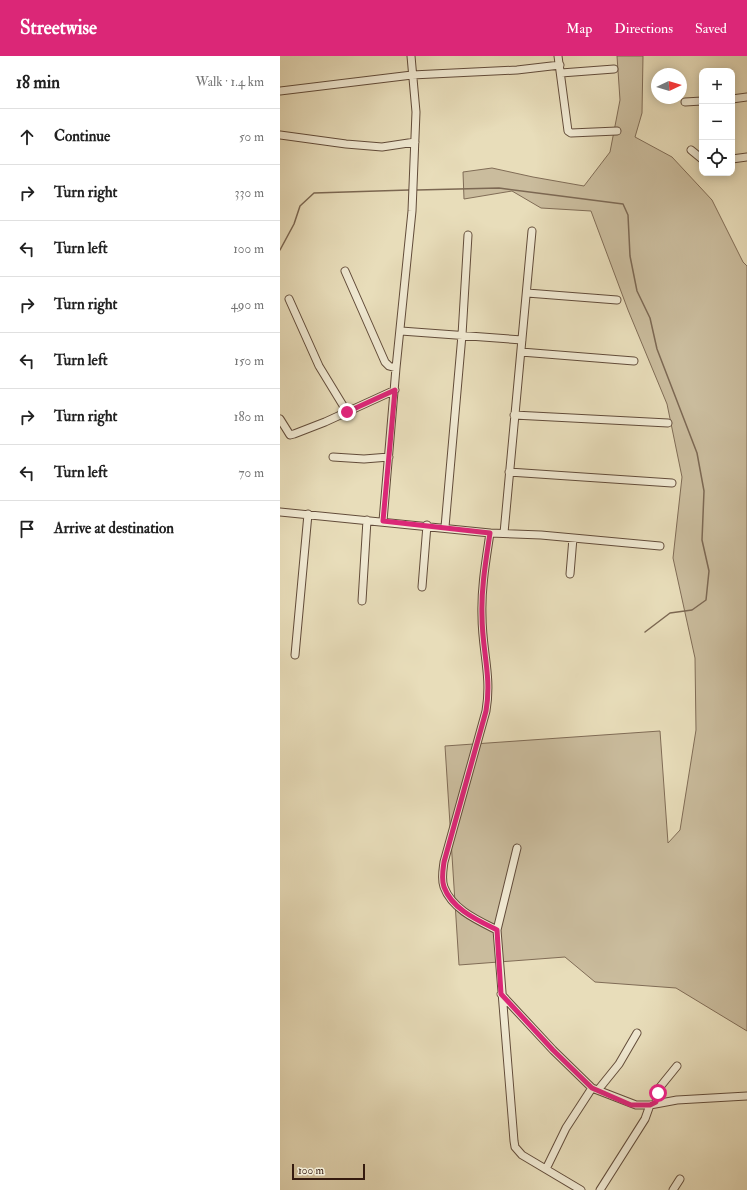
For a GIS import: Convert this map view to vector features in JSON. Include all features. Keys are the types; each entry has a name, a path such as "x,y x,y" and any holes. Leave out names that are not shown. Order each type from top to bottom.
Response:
{"street":[{"path":"383,521 396,368 412,211 416,112 411,56"},
{"path":"558,56 570,133 617,131"},
{"path":"280,91 412,76 517,70 614,69"},
{"path":"735,99 747,97"},
{"path":"687,102 699,101"},
{"path":"280,134 346,144 374,146 415,142"},
{"path":"691,150 699,157"},
{"path":"735,159 747,157"},
{"path":"504,533 532,231"},
{"path":"445,527 462,335 468,236"},
{"path":"345,271 385,362 389,366 396,368"},
{"path":"527,293 617,300"},
{"path":"290,299 319,366 347,412"},
{"path":"401,330 522,340"},
{"path":"521,352 634,362"},
{"path":"280,419 290,434 325,422 395,390"},
{"path":"514,414 668,423"},
{"path":"334,457 364,459 389,457"},
{"path":"510,472 672,483"},
{"path":"280,512 427,525 490,533 573,538 660,546"},
{"path":"295,655 308,514"},
{"path":"362,601 367,520"},
{"path":"422,587 427,525"},
{"path":"490,533 485,565 482,614 489,692 486,711 444,862 442,877 443,886 448,894 462,909 474,919 497,930"},
{"path":"570,574 573,538"},
{"path":"517,848 497,930 514,1141 516,1147 522,1155 581,1190"},
{"path":"501,994 553,1050 595,1089 631,1105 747,1096"},
{"path":"546,1169 566,1128 595,1089 619,1064 637,1033"},
{"path":"600,1190 645,1119 660,1087 677,1066"},
{"path":"673,1190 680,1179"}],"shaded area":[{"path":"617,56 643,56 642,113 635,137 672,157 712,200 743,262 747,266 747,1031 676,988 595,982 565,957 459,965 445,746 660,731 668,843 680,830 696,730 695,658 673,558 682,477 667,404 628,310 591,211 541,208 512,191 464,199 463,172 492,168 584,186 610,152 620,100"}],"waterway":[{"path":"417,190 499,188 623,204 628,215 630,256 637,291 650,318 657,349 697,453 704,491 702,540 709,571 706,600 692,610 670,613 645,632"},
{"path":"280,250 294,224 300,206 314,193 409,190"}],"route":[{"path":"347,412 395,390 383,521 490,533 485,565 482,614 483,640 489,676 489,692 486,711 444,862 442,877 443,886 448,894 462,909 474,919 497,930 501,994 553,1050 592,1088 631,1105 650,1105 656,1102 658,1093"}]}
